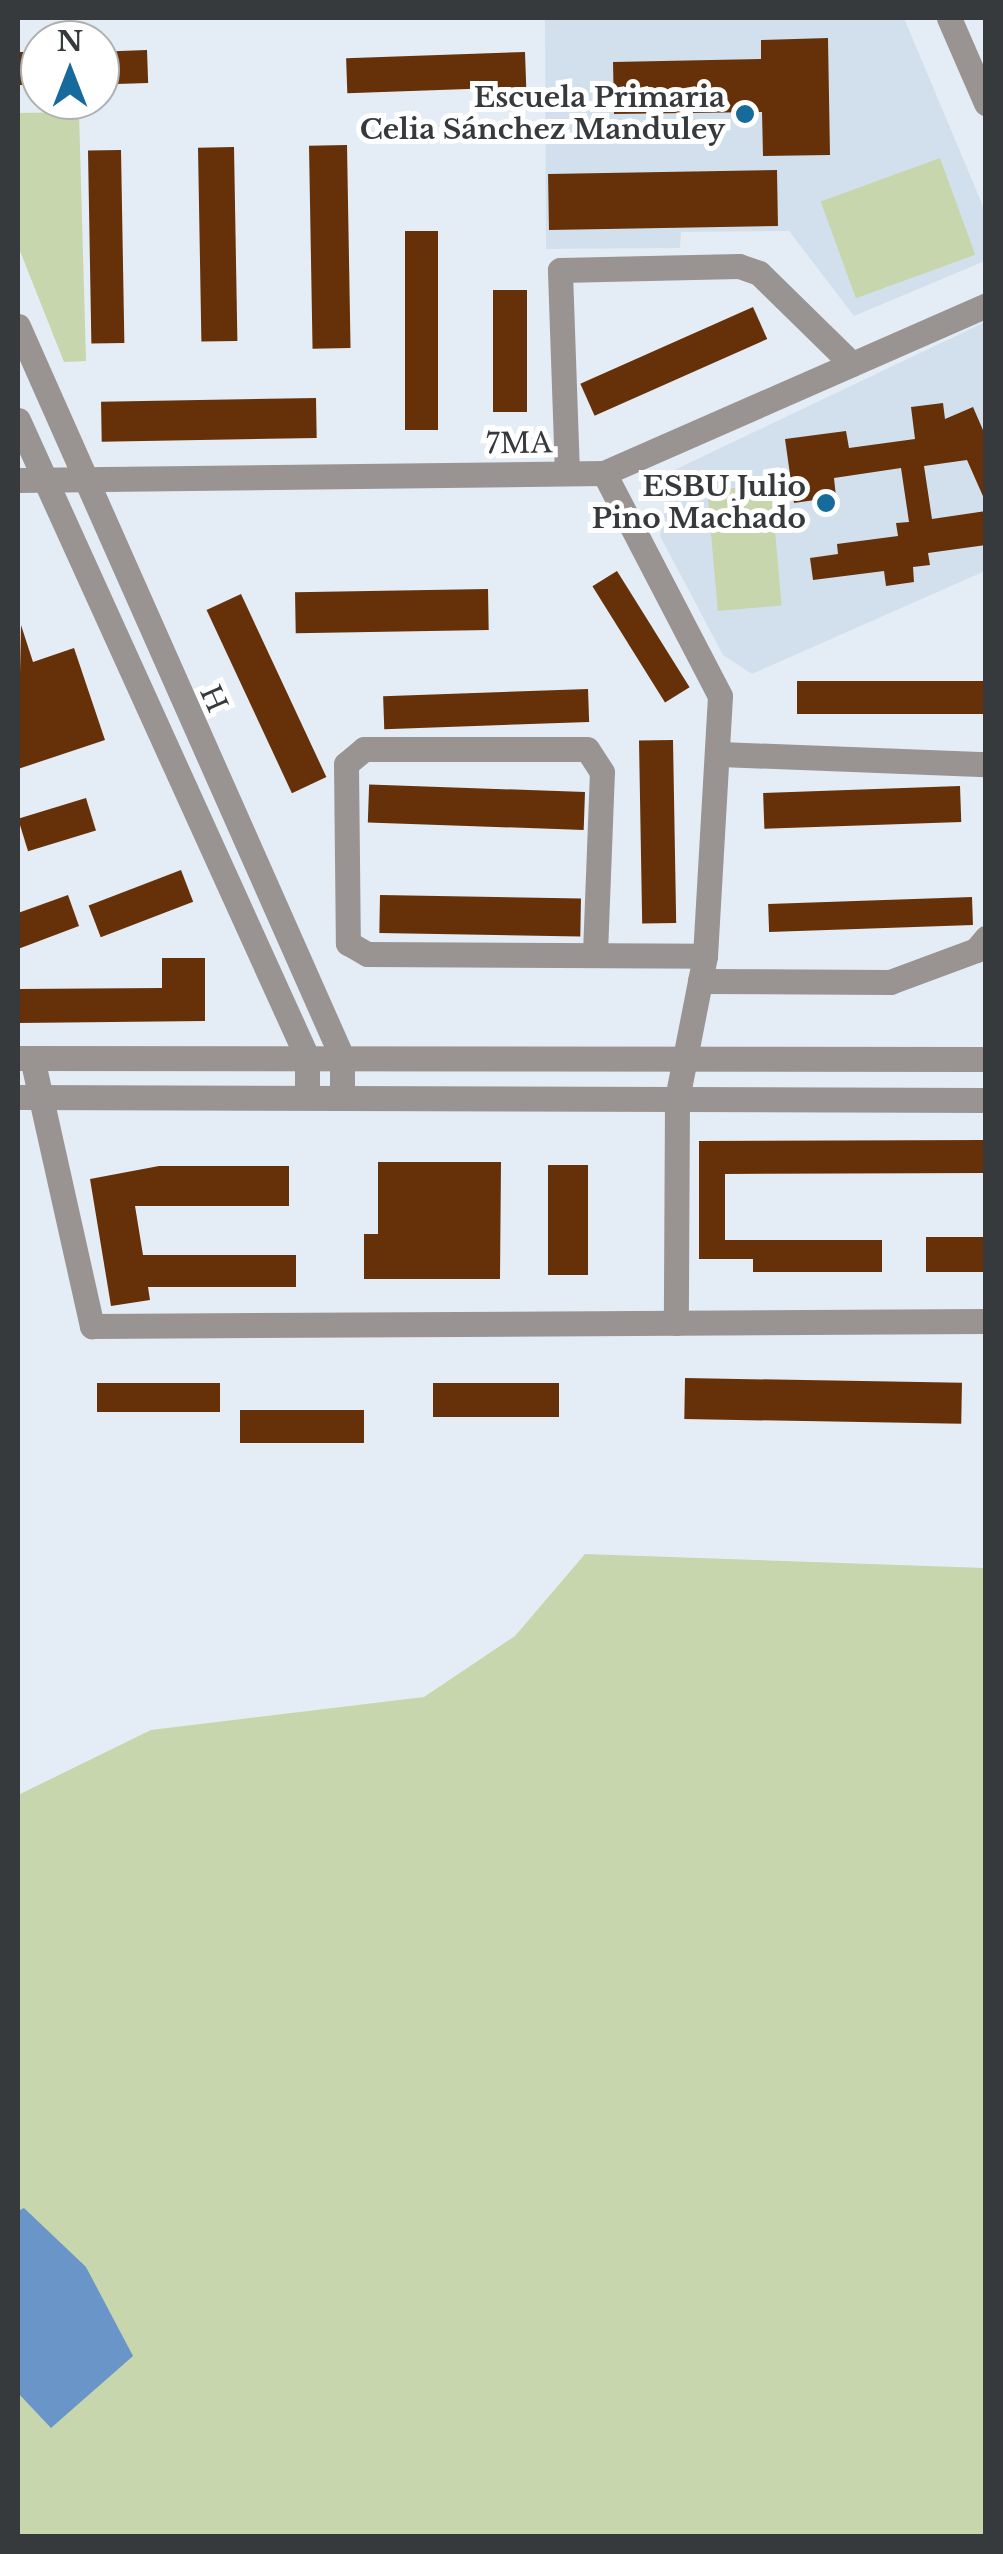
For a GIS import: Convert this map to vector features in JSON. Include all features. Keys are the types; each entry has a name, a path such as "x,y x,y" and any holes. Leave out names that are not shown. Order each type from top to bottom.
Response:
{"street":[{"path":"949,18 986,102"},
{"path":"567,474 560,270 749,270 782,291 852,364"},
{"name":"7MA","path":"30,480 604,473 986,305"},
{"name":"H","path":"18,326 82,479 342,1057 342,1097"},
{"path":"18,420 30,480 307,1057 308,1097"},
{"path":"604,473 720,696 720,754 702,968 676,1100 676,1322"},
{"path":"595,953 602,772 587,749 364,749 346,764 348,943 367,954 595,953 702,968 890,982 976,950 986,938"},
{"path":"720,754 986,764"},
{"path":"986,1059 25,1058 29,1097 92,1326 986,1321"},
{"path":"29,1097 986,1100"}],"shaded area":[{"name":"Escuela Primaria Celia Sánchez Manduley","path":"545,18 904,18 985,211 985,261 854,316 789,231 681,232 680,248 546,249"},
{"name":"ESBU Julio Pino Machado","path":"985,322 985,571 752,674 723,655 660,536 672,471"}],"green space":[{"path":"18,113 20,120 79,120 86,361 64,362 18,246"},
{"path":"940,158 975,255 856,298 821,201"},
{"path":"771,485 782,606 718,611 707,491"},
{"path":"585,1554 985,1568 985,2536 18,2536 18,1795 151,1730 424,1697 515,1636"}],"water":[{"path":"24,2208 86,2267 133,2356 51,2428 18,2393 18,2211"}],"building":[{"path":"828,38 830,155 763,156 762,112 614,114 613,62 761,59 761,40"},
{"path":"147,50 148,83 120,84 120,51"},
{"path":"18,52 20,52 20,85"},
{"path":"525,52 526,87 347,93 346,58"},
{"path":"347,145 351,348 313,349 309,146"},
{"path":"234,147 237,341 201,342 198,148"},
{"path":"121,150 124,343 91,344 88,151"},
{"path":"777,170 778,226 549,230 548,174"},
{"path":"405,231 438,231 438,430 405,430"},
{"path":"493,290 527,290 527,412 493,412"},
{"path":"753,307 767,339 595,416 580,384"},
{"path":"316,398 317,438 102,442 101,402"},
{"path":"943,403 945,419 973,407 986,437 986,503 967,460 924,466 932,519 986,511 986,545 928,553 930,565 913,567 914,582 886,586 884,571 813,580 810,558 838,554 837,544 898,536 896,523 909,522 901,468 834,478 836,497 794,503 785,439 846,431 849,448 915,439 911,407"},
{"path":"617,571 690,687 665,703 592,586"},
{"path":"488,589 489,630 296,633 295,592"},
{"path":"241,594 326,777 292,793 207,610"},
{"path":"21,625 33,662 74,648 105,740 18,769"},
{"path":"797,681 986,681 986,714 797,714"},
{"path":"588,689 589,722 384,729 383,696"},
{"path":"673,740 676,923 642,924 639,741"},
{"path":"369,784 585,792 584,830 368,822"},
{"path":"960,786 961,822 764,829 763,793"},
{"path":"86,798 96,831 28,851 18,819"},
{"path":"181,870 193,902 101,937 89,905"},
{"path":"68,895 79,926 18,949 18,913"},
{"path":"380,895 581,899 580,937 379,933"},
{"path":"972,897 973,925 769,932 768,904"},
{"path":"162,958 205,958 205,1021 18,1023 18,989 162,988"},
{"path":"986,1140 986,1173 725,1174 725,1240 882,1240 882,1272 753,1272 753,1259 699,1259 699,1141"},
{"path":"378,1162 501,1162 500,1279 364,1279 364,1234 378,1234"},
{"path":"548,1165 588,1165 588,1275 548,1275"},
{"path":"159,1166 289,1166 289,1206 135,1206 143,1255 296,1255 296,1287 148,1287 150,1300 111,1306 90,1179"},
{"path":"926,1237 986,1237 986,1272 926,1272"},
{"path":"685,1378 962,1383 961,1424 684,1419"},
{"path":"97,1383 220,1383 220,1412 97,1412"},
{"path":"433,1383 559,1383 559,1417 433,1417"},
{"path":"240,1410 364,1410 364,1443 240,1443"}],"place":[{"name":"Escuela Primaria Celia Sánchez Manduley","path":"745,114"},
{"name":"ESBU Julio Pino Machado","path":"826,503"}]}
